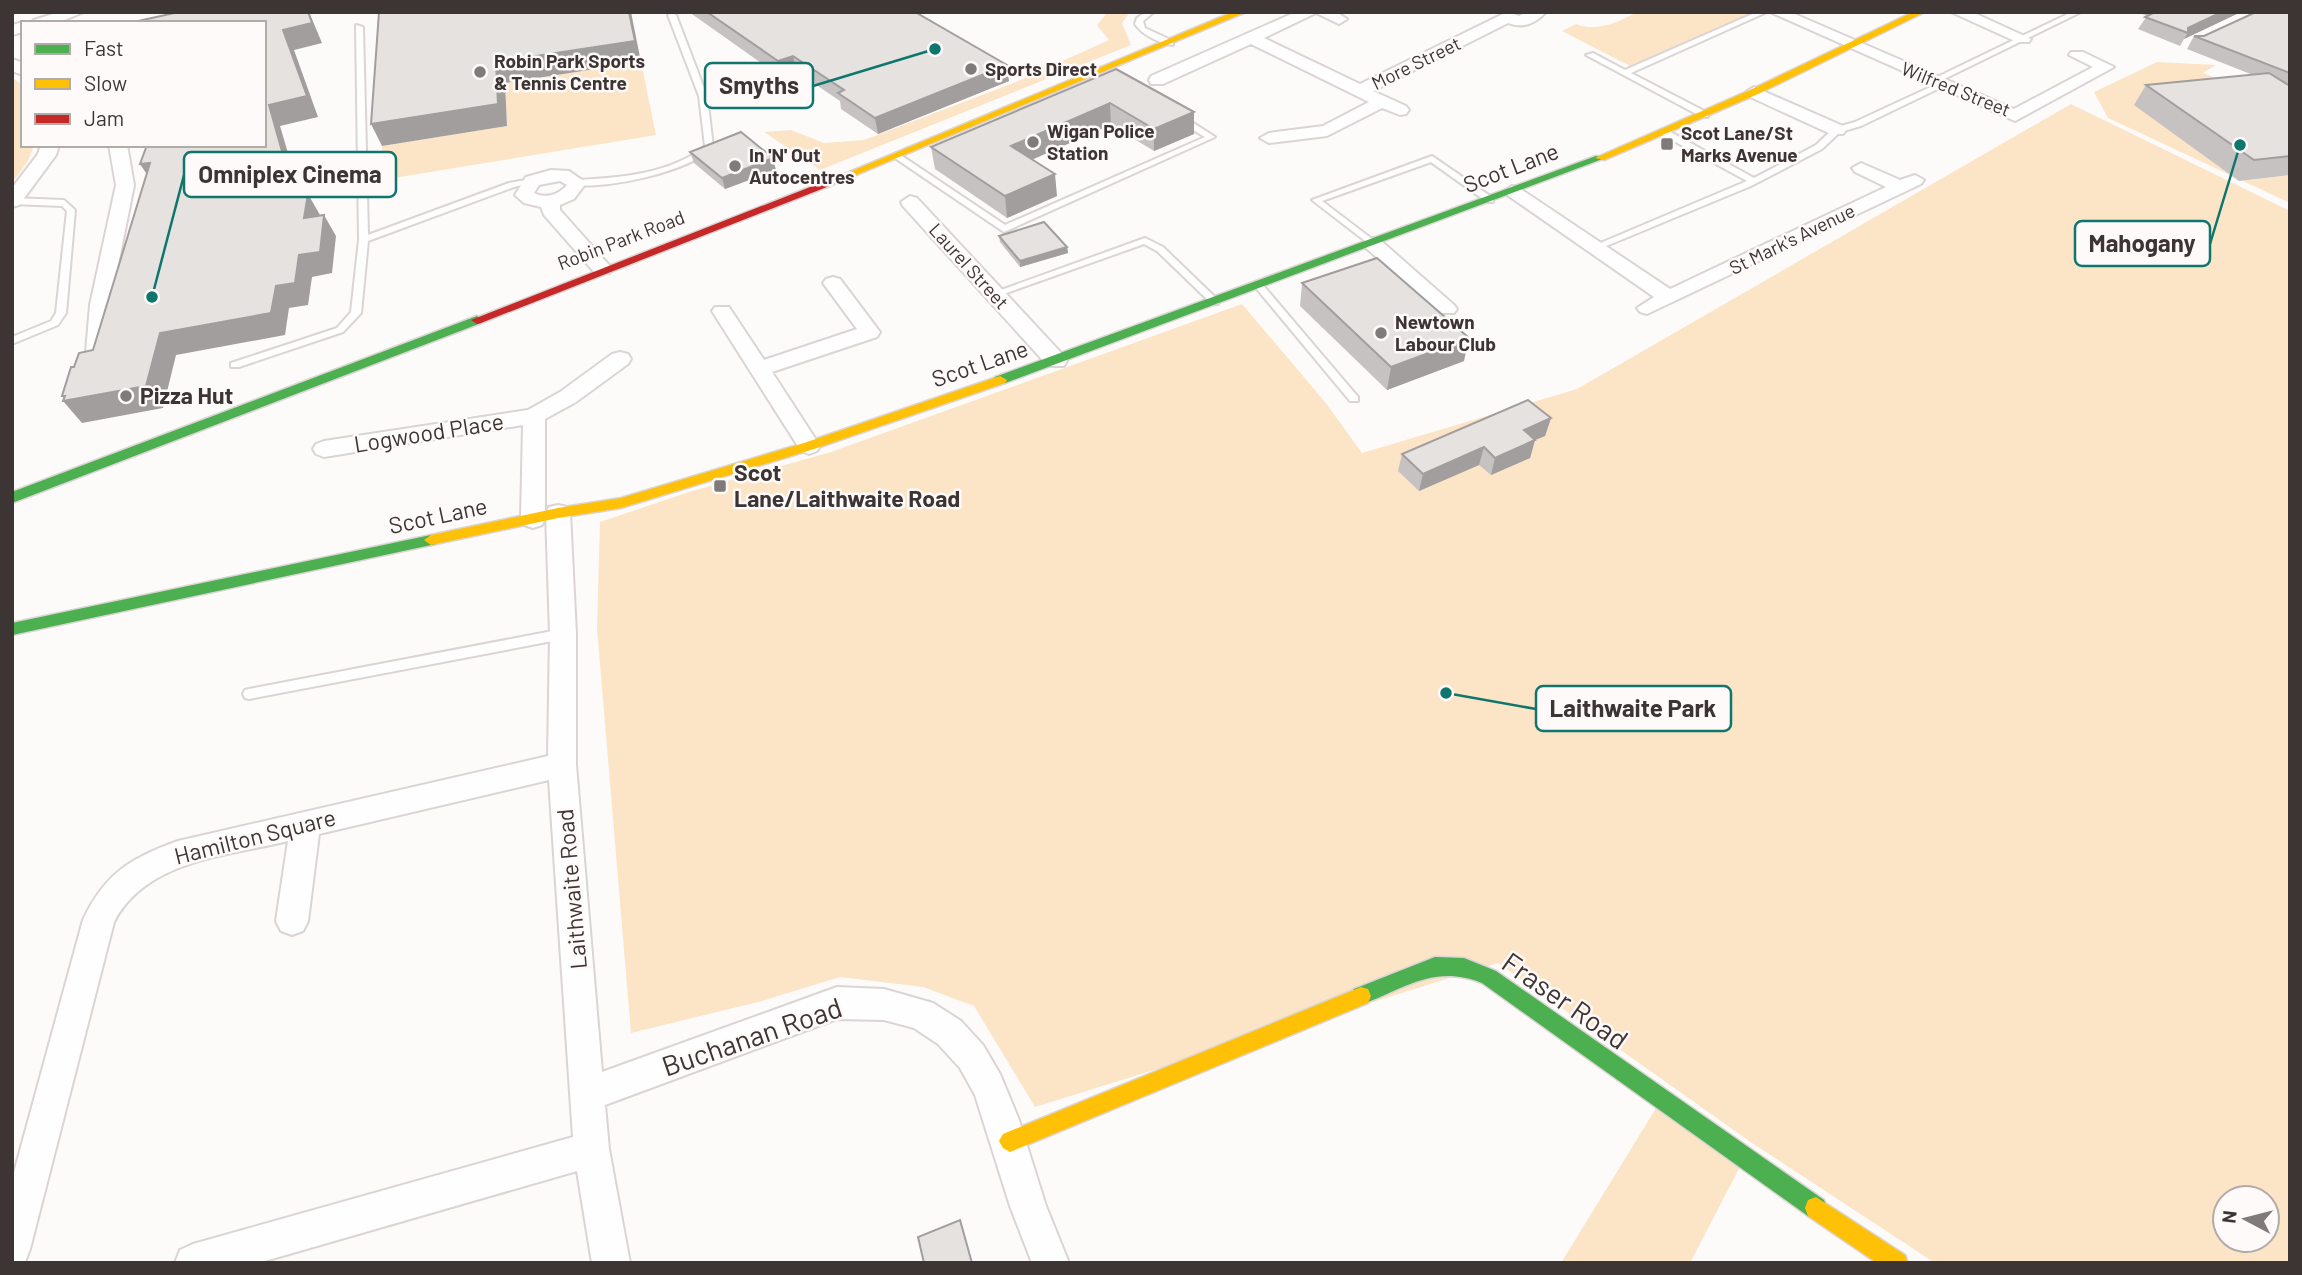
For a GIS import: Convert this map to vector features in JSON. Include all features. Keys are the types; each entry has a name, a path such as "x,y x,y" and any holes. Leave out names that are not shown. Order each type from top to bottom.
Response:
{"street":[{"path":"46,21 78,12"},
{"name":"Robin Park Road","path":"12,498 181,435 896,156 1242,12"},
{"path":"1157,80 1309,12"},
{"path":"1322,12 1339,19"},
{"path":"1508,17 1520,22 1539,12"},
{"path":"1777,12 1852,45"},
{"name":"Scot Lane","path":"12,629 545,516 621,503 809,446 1056,362 1512,192 1704,115 1921,12"},
{"path":"1958,12 2023,39"},
{"name":"More Street","path":"1361,90 1508,17"},
{"name":"More Street","path":"1251,38 1400,110"},
{"name":"Wilfred Street","path":"1852,45 1937,83 2008,120 2106,67 2077,55"},
{"path":"1754,92 1837,130"},
{"name":"More Street","path":"1269,138 1326,131 1381,102"},
{"path":"12,201 47,155 49,147"},
{"path":"96,364 100,305 125,185 118,147"},
{"name":"St Mark's Avenue","path":"1647,308 1907,183 1861,168"},
{"path":"555,175 569,176 577,183 573,192 567,196 550,201 534,201 524,195 526,186 531,182 555,175"},
{"path":"1512,192 1669,298"},
{"path":"550,201 551,211 602,269"},
{"name":"Laurel Street","path":"910,202 1056,362"},
{"path":"1373,244 1447,309"},
{"path":"760,369 870,332 833,283"},
{"path":"722,311 809,446"},
{"name":"Logwood Place","path":"324,449 534,416 568,397 620,359"},
{"name":"Logwood Place","path":"534,416 545,516"},
{"name":"Laithwaite Road","path":"545,516 563,634 562,765 589,1094 591,1149 611,1263"},
{"name":"Hamilton Square","path":"12,1249 99,920 106,903 137,873 178,854 562,765"},
{"path":"292,921 305,825"},
{"name":"Fraser Road","path":"1010,1141 1435,966 1464,967 1489,977 1744,1159 1897,1263"},
{"name":"Buchanan Road","path":"589,1094 837,1003 895,1005 926,1016 959,1037 982,1070 1010,1141 1026,1200 1051,1263"},
{"path":"193,1263 591,1149"}],"lane":[{"path":"1150,12 1140,20 1142,29 1170,43"},
{"path":"1625,73 1764,12"},
{"path":"1596,247 1754,181 1819,147 1837,130 1858,124 2078,12"},
{"path":"577,183 636,177 682,162 709,147 703,96 672,15"},
{"path":"235,365 340,330 356,313 363,240 359,27"},
{"path":"1590,55 1704,115"},
{"path":"896,156 1004,229 1211,137 1170,112"},
{"path":"1664,132 1754,181"},
{"path":"1373,244 1315,200 1432,159 1490,200"},
{"path":"363,240 512,185 531,182"},
{"path":"12,201 64,203 71,210 61,313 55,323 12,341"},
{"path":"995,294 1145,241 1160,249 1215,302"},
{"path":"1259,286 1354,399"},
{"path":"249,694 563,634"}],"shaded area":[{"path":"1108,12 1130,12 1122,23 1131,45 820,170 764,132 791,130 824,143 864,140 1016,82 1109,40 1097,25"},
{"path":"1637,12 1759,12 1632,67 1562,31 1576,24 1591,27 1607,25"},
{"path":"641,62 656,135 381,180 382,146 507,126 505,83"},
{"path":"2157,62 2216,65 2203,73 2256,93 2239,179 2108,118 2094,92"},
{"path":"12,77 21,84 21,147 33,147 28,161 12,183"},
{"path":"2071,104 2290,211 2290,1263 1935,1263 1752,1143 1498,963 1035,1107 974,1006 923,987 840,977 762,1001 631,1033 597,628 600,522 689,492 831,452 1242,304 1325,402 1362,453 1577,389"},
{"path":"2290,175 2290,203 2242,181"},
{"path":"1661,1100 1744,1159 1690,1263 1561,1263"}],"building":[{"path":"179,12 308,12 312,23 283,30 307,96 269,105 283,155 296,153 289,197 308,194 304,218 324,215 320,252 299,255 295,283 276,286 271,313 160,333 146,386 63,401 65,396 62,396 71,367 74,367 79,353 93,350 150,163 140,164 146,147 266,147 266,21 138,21"},
{"name":"Robin Park Sports & Tennis Centre","path":"379,12 629,12 635,41 496,62 498,104 371,124"},
{"path":"707,12 915,12 1007,65 875,118 838,93 844,90 793,56 778,61"},
{"path":"2155,12 2222,12 2188,28 2188,33 2145,17"},
{"path":"2256,12 2290,12 2290,73 2194,36 2204,36"},
{"path":"1116,69 1194,112 1154,129 1110,103 1011,146 1055,174 1005,196 931,147"},
{"path":"2269,73 2290,86 2290,156 2254,160 2146,85"},
{"path":"741,132 773,158 722,178 690,152"},
{"path":"1044,222 1067,247 1020,261 999,236"},
{"path":"1377,258 1469,338 1391,367 1302,283"},
{"path":"1528,400 1551,418 1524,430 1535,440 1495,458 1484,447 1423,474 1402,454"},
{"path":"960,1220 972,1263 924,1263 918,1237"}],"traffic: fast":[{"path":"1000,380 1600,158"},
{"path":"12,498 477,320"},
{"path":"12,629 431,540"},
{"path":"1361,996 1435,966 1464,967 1489,977 1816,1208"}],"traffic: slow":[{"path":"828,183 1242,12"},
{"path":"1600,158 1754,92 1921,12"},
{"path":"431,540 558,513 621,503 809,446 1000,380"},
{"path":"1010,1141 1361,996"},
{"path":"1816,1208 1897,1263"}],"traffic: jam":[{"path":"477,320 828,183"}],"place":[{"name":"Smyths","path":"935,49"},
{"name":"Sports Direct","path":"971,69"},
{"name":"Robin Park Sports & Tennis Centre","path":"480,72"},
{"name":"Wigan Police Station","path":"1033,142"},
{"name":"Scot Lane/St Marks Avenue","path":"1667,144"},
{"name":"Mahogany","path":"2240,145"},
{"name":"In 'N' Out Autocentres","path":"735,166"},
{"name":"Omniplex Cinema","path":"152,297"},
{"name":"Newtown Labour Club","path":"1381,333"},
{"name":"Pizza Hut","path":"126,396"},
{"name":"Scot Lane/Laithwaite Road","path":"720,486"},
{"name":"Laithwaite Park","path":"1446,693"}]}
